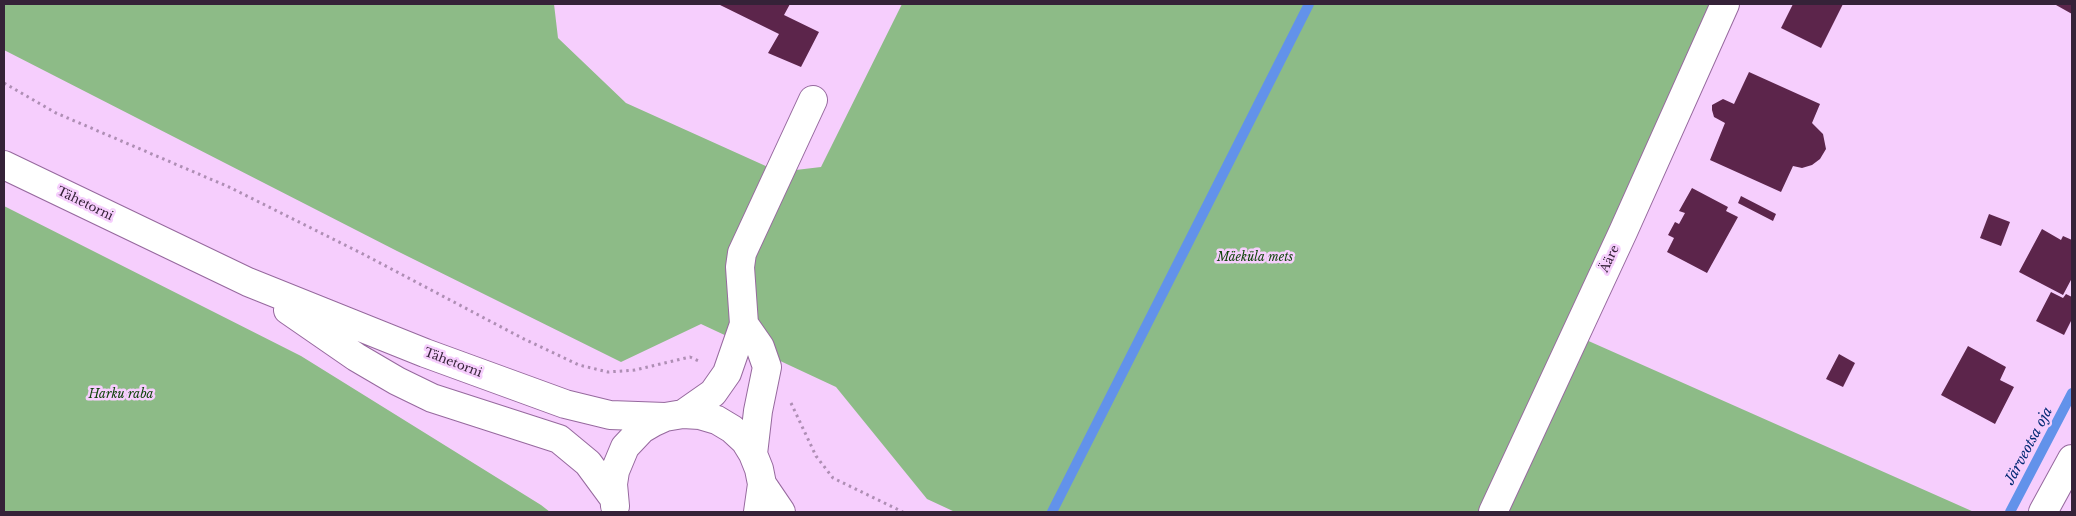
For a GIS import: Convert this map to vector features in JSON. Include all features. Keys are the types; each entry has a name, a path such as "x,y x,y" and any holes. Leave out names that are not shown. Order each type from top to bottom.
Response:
{"street":[{"name":"Ääre","path":"1493,512 1615,249 1725,4"},
{"path":"615,504 614,471 625,447 642,429 674,416 713,393 727,372 744,324 740,267 742,253 813,100"},
{"name":"Tähetorni","path":"4,165 248,282 425,353 565,404 610,415 700,415 717,420 732,429 745,441 753,454"},
{"name":"Tähetorni","path":"248,282 356,357 397,381 432,398 468,411 559,439 588,463 615,504"},
{"path":"744,324 760,347 766,366 753,454 762,484 758,512"},
{"path":"2043,512 2072,459"},
{"path":"762,484 781,512"}],"path":[{"path":"4,83 56,113 229,187 363,254 522,338 579,365 608,372 636,370 690,357 727,372"},
{"path":"764,389 792,404 816,456 833,478 903,512"}],"green space":[{"name":"Mäeküla mets","path":"4,4 554,4 558,38 626,103 779,172 821,167 902,4 1725,4 1575,335 1974,512 955,512 927,499 836,387 701,324 621,362 397,251 4,50"},
{"name":"Harku raba","path":"4,206 301,356 550,512 4,512"}],"building":[{"path":"718,4 790,4 784,15 819,32 801,67 768,53 779,34"},
{"path":"1793,4 1843,4 1821,48 1781,28"},
{"path":"2072,4 2072,14 2056,5"},
{"path":"1749,72 1820,104 1812,123 1823,134 1826,149 1820,159 1812,165 1802,168 1793,166 1781,192 1710,160 1725,123 1714,117 1712,105 1723,99 1734,104"},
{"path":"1692,188 1728,207 1726,211 1738,217 1707,273 1667,252 1674,238 1668,235 1675,222 1679,224 1685,213 1679,211"},
{"path":"1741,196 1776,214 1773,221 1738,203"},
{"path":"1989,214 2010,222 2001,246 1980,238"},
{"path":"2042,229 2061,240 2063,236 2072,240 2072,278 2063,295 2019,272"},
{"path":"2051,292 2063,298 2066,294 2072,297 2072,319 2064,335 2036,321"},
{"path":"1968,346 2006,367 2000,380 2014,387 1995,424 1941,395"},
{"path":"1839,354 1855,363 1843,387 1826,379"}],"waterway":[{"path":"1052,512 1309,4"},
{"name":"Järveotsa oja","path":"2010,512 2072,393"}]}
